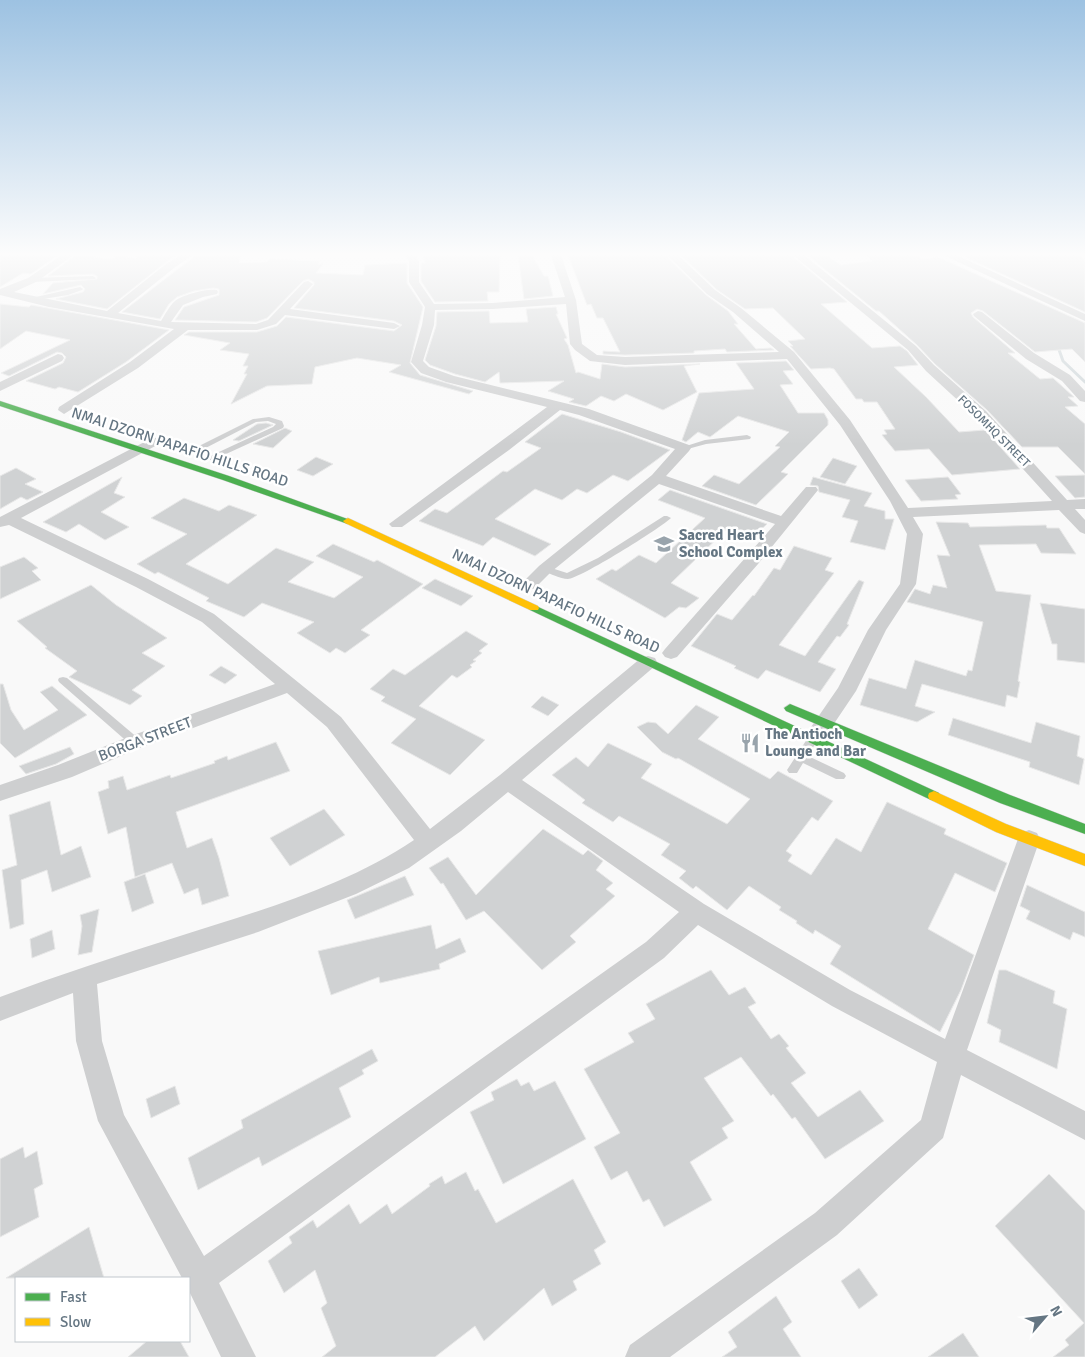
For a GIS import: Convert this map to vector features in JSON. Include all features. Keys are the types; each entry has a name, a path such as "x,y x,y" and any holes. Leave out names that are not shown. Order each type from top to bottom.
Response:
{"street":[{"path":"129,318 183,328 257,327 272,322 275,318"},
{"path":"163,324 167,318"},
{"path":"337,318 394,326"},
{"path":"429,318 417,362 425,370 450,379 558,405 617,423 684,448 657,478 528,585"},
{"path":"573,318 576,344 594,358 624,361 790,355"},
{"path":"747,318 790,355 845,423 904,513 915,534 908,584 876,630 846,691 818,731"},
{"name":"FOSOMHQ STREET","path":"876,318 912,348 986,420 1085,529"},
{"path":"983,318 1030,356 1066,378 1085,398"},
{"path":"59,408 134,365 183,328"},
{"path":"3,389 58,358"},
{"name":"NMAI DZORN PAPAFIO HILLS ROAD","path":"0,403 138,442 178,463 260,488 361,526 666,656 1029,839 1085,860"},
{"path":"397,525 558,405"},
{"name":"NMAI DZORN PAPAFIO HILLS ROAD","path":"59,408 82,416"},
{"path":"5,521 138,442 158,442"},
{"name":"NMAI DZORN PAPAFIO HILLS ROAD","path":"186,451 228,464"},
{"path":"657,478 784,522"},
{"path":"0,1009 84,977 258,922 348,887 401,861 507,781 666,656 752,562 811,490"},
{"path":"904,513 1085,504"},
{"path":"5,521 142,583 208,618 334,722 428,842"},
{"name":"BORGA STREET","path":"0,793 65,771 135,742 291,685"},
{"name":"NMAI DZORN PAPAFIO HILLS ROAD","path":"778,702 818,731 1085,829"},
{"path":"507,781 696,911 841,998 1085,1126"},
{"path":"642,1357 826,1224 933,1128 952,1056 1029,839"},
{"path":"199,1278 655,950 696,911"},
{"path":"84,977 89,1041 112,1121 199,1278 239,1357"}],"lane":[{"path":"186,451 227,435 255,420 269,419 279,423 280,426 276,429 210,458"},
{"path":"227,435 248,442"},
{"path":"684,448 705,442 747,438"},
{"path":"545,569 568,576 602,560 667,518"},
{"path":"63,680 135,742"},
{"path":"793,770 803,758 818,731"},
{"path":"803,758 840,776"}],"building":[{"path":"0,318 105,318 169,330 126,362 78,392 59,387 55,389 26,381 63,363 66,357 62,353 57,352 9,376 1,373 70,340 26,331 0,349"},
{"path":"176,318 266,318 256,322 175,320"},
{"path":"285,318 394,331 402,325 394,321 373,318 420,318 410,363 420,375 473,391 469,394 389,372 401,365 357,358 315,367 312,384 267,386 231,404 247,374 244,374 248,366 243,366 249,354 220,350 230,343 184,335 189,332 257,332 277,326"},
{"path":"437,318 490,318 490,323 528,322 527,318 558,318 567,338 564,339 568,345 576,373 600,379 602,364 625,367 700,364 684,366 697,392 663,410 626,394 614,401 601,396 586,406 569,402 574,399 548,391 564,381 500,383 499,372 485,382 430,365 425,360 436,326"},
{"path":"603,318 734,318 738,324 734,324 756,349 771,348 774,350 727,352 725,349 694,351 694,353 603,354 603,351 620,352"},
{"path":"784,318 838,318 872,348 900,346 907,351 918,365 894,367 959,432 985,430 1020,469 952,475 929,449 895,451 882,435 887,434 884,430 895,429 877,402 864,402 862,399 856,399 834,369 811,369 790,346 793,346 788,341 805,339"},
{"path":"887,318 975,318 1015,353 1008,353 1040,379 1053,378 1074,397 1068,397 1078,406 1065,407 1085,424 1085,474 1058,447 1022,447 987,410 935,364"},
{"path":"992,318 1075,318 1085,323 1085,362 1072,349 1035,352"},
{"path":"786,361 794,370 783,371 793,384 780,385 798,413 824,413 828,420 828,425 781,472 788,474 756,505 702,486 714,475 739,484 780,447 775,446 789,432 738,416 710,437 698,432 686,442 682,440 699,393 754,389 736,363"},
{"path":"562,414 621,432 670,450 628,481 613,475 587,493 577,489 562,500 535,489 495,519 551,544 535,556 493,537 483,546 419,521 435,509 447,513 503,471 507,472 541,448 525,442"},
{"path":"266,423 273,425 239,441 233,440 257,424"},
{"path":"285,428 292,431 273,448 253,444"},
{"path":"316,457 333,464 313,476 297,470"},
{"path":"833,458 857,466 845,484 820,477"},
{"path":"16,468 36,479 25,484 43,492 27,500 21,497 0,509 0,476"},
{"path":"1085,475 1085,497 1075,498 1055,476"},
{"path":"122,477 114,493 125,497 101,512 129,527 105,540 79,524 66,532 43,522"},
{"path":"813,477 872,493 864,506 885,511 885,519 894,519 885,550 850,542 858,521 842,517 850,500 819,492 818,486 810,485"},
{"path":"948,477 961,494 955,495 958,499 921,501 905,480"},
{"path":"670,490 767,524 753,537 729,527 671,583 699,598 686,608 679,607 665,618 596,579 612,569 616,571 639,555 656,563 705,518 658,500"},
{"path":"184,498 219,511 229,505 257,515 186,564 228,584 276,548 314,562 288,582 334,598 363,577 316,556 333,544 374,562 377,560 423,584 361,630 370,635 345,653 336,648 330,653 297,633 314,622 262,603 244,617 206,601 209,598 158,572 155,574 137,564 187,534 151,518"},
{"path":"936,522 968,523 970,527 1046,525 1047,528 1059,528 1076,554 1041,553 1036,544 979,545 996,591 1031,595 1017,698 1007,695 1005,707 922,684 915,706 935,712 917,722 860,705 869,678 906,689 915,660 966,676 968,670 972,671 983,622 907,602 915,589 930,594 933,585 947,588 937,555 950,556"},
{"path":"794,546 832,558 825,570 834,573 779,645 805,656 859,580 864,582 847,624 849,625 840,637 837,636 818,662 836,669 820,692 766,670 758,679 734,668 736,666 691,646 717,614 732,620 754,596 774,568 780,570"},
{"path":"24,557 38,568 32,571 41,580 0,599 0,567"},
{"path":"435,579 473,596 461,606 422,588"},
{"path":"91,585 116,605 167,638 142,653 165,666 132,690 142,696 130,705 69,677 77,671 45,648 47,647 17,621"},
{"path":"1040,603 1085,609 1085,663 1057,660 1057,644 1052,644"},
{"path":"466,631 488,644 479,651 482,653 473,660 476,661 470,665 472,667 457,678 452,675 419,706 485,740 450,775 391,743 416,719 381,701 385,697 370,689 393,669 405,675"},
{"path":"221,666 237,675 225,684 209,675"},
{"path":"0,684 3,684 11,710 24,730 58,710 40,692 52,686 87,715 15,758 0,743"},
{"path":"542,696 559,705 548,716 531,707"},
{"path":"696,705 719,717 698,739 770,779 778,771 833,801 818,821 812,817 786,851 792,855 788,861 811,875 836,838 861,852 887,802 946,829 944,834 1007,863 995,892 955,873 928,929 974,955 961,990 940,1032 830,964 841,946 815,930 813,934 796,923 797,921 779,910 781,907 749,886 727,910 696,886 693,889 679,878 686,871 661,855 670,844 619,816 613,822 582,803 585,800 552,775 576,757 588,767 608,743 652,764 641,778 727,824 750,799 678,758 676,759 662,752 637,727 648,722 656,723 668,734"},
{"path":"953,718 1031,743 1036,722 1080,736 1077,756 1084,759 1079,785 1029,767 1030,762 948,735"},
{"path":"276,742 290,771 176,812 187,848 212,838 229,896 202,905 198,888 184,894 172,863 135,877 126,827 108,834 98,792 109,788 108,781 123,776 127,790 170,775 171,778 215,763 214,761 227,756 228,760"},
{"path":"70,747 74,754 56,764 26,774 19,766"},
{"path":"50,801 61,855 81,846 91,877 52,892 47,870 21,880 24,924 10,929 2,870 17,865 9,815"},
{"path":"324,809 345,835 290,866 270,838"},
{"path":"543,829 583,855 588,850 603,861 596,870 613,883 606,889 615,896 570,936 576,942 542,970 484,911 466,920 443,883 441,884 429,868 448,857 476,895"},
{"path":"145,874 154,903 132,912 124,882"},
{"path":"405,876 414,895 355,919 347,900"},
{"path":"1027,885 1085,912 1085,937 1073,932 1070,940 1026,919 1030,911 1020,906"},
{"path":"99,909 92,952 78,955 82,926 80,915"},
{"path":"431,925 436,949 460,938 466,952 439,964 440,969 380,983 379,977 331,995 318,951"},
{"path":"52,930 55,949 32,958 30,939"},
{"path":"711,970 729,995 745,987 756,1003 748,1007 771,1039 779,1034 789,1046 786,1048 806,1073 791,1083 818,1117 860,1090 884,1121 825,1159 795,1117 792,1119 773,1094 771,1096 741,1057 704,1078 734,1121 722,1128 728,1138 690,1162 712,1200 664,1227 649,1199 643,1202 627,1171 611,1180 594,1147 620,1133 584,1069 634,1042 628,1033 655,1019 646,1004"},
{"path":"999,970 1006,970 1055,991 1053,1003 1067,1009 1057,1069 999,1042 1001,1030 987,1023"},
{"path":"372,1049 378,1061 362,1070 364,1074 339,1088 351,1117 262,1166 259,1157 198,1190 188,1158 243,1128 241,1120"},
{"path":"517,1079 521,1086 529,1082 534,1091 555,1081 586,1139 503,1184 470,1112 494,1100 491,1092"},
{"path":"175,1086 180,1104 151,1118 146,1099"},
{"path":"23,1147 25,1158 37,1151 43,1184 34,1189 39,1217 0,1237 0,1159"},
{"path":"466,1172 475,1191 478,1189 496,1223 573,1179 606,1242 594,1250 601,1264 573,1281 577,1290 552,1306 544,1288 484,1341 475,1326 435,1357 322,1357 336,1346 321,1308 327,1303 315,1270 284,1293 268,1261 292,1243 289,1237 313,1220 317,1228 349,1204 360,1224 387,1204 392,1214 442,1176 445,1184"},
{"path":"1049,1174 1085,1211 1085,1357 1053,1357 1069,1345 1065,1340 1084,1323 995,1226"},
{"path":"89,1227 104,1277 15,1277 6,1278"},
{"path":"859,1268 878,1295 859,1309 841,1281"},
{"path":"776,1296 792,1322 783,1329 801,1357 722,1357 737,1347 728,1332"},
{"path":"963,1333 979,1357 928,1357"},
{"path":"146,1342 181,1342 189,1357 128,1357"}],"waterway":[{"path":"1057,344 1063,361 1085,382"}],"traffic: fast":[{"path":"0,403 226,478 348,521"},
{"path":"534,608 934,796"},
{"path":"790,708 1005,799 1085,829"}],"traffic: slow":[{"path":"348,521 534,608"},
{"path":"934,796 1001,828 1085,860"}],"place":[{"name":"Sacred Heart School Complex","path":"664,544"},
{"name":"The Antioch Lounge and Bar","path":"750,743"}]}
